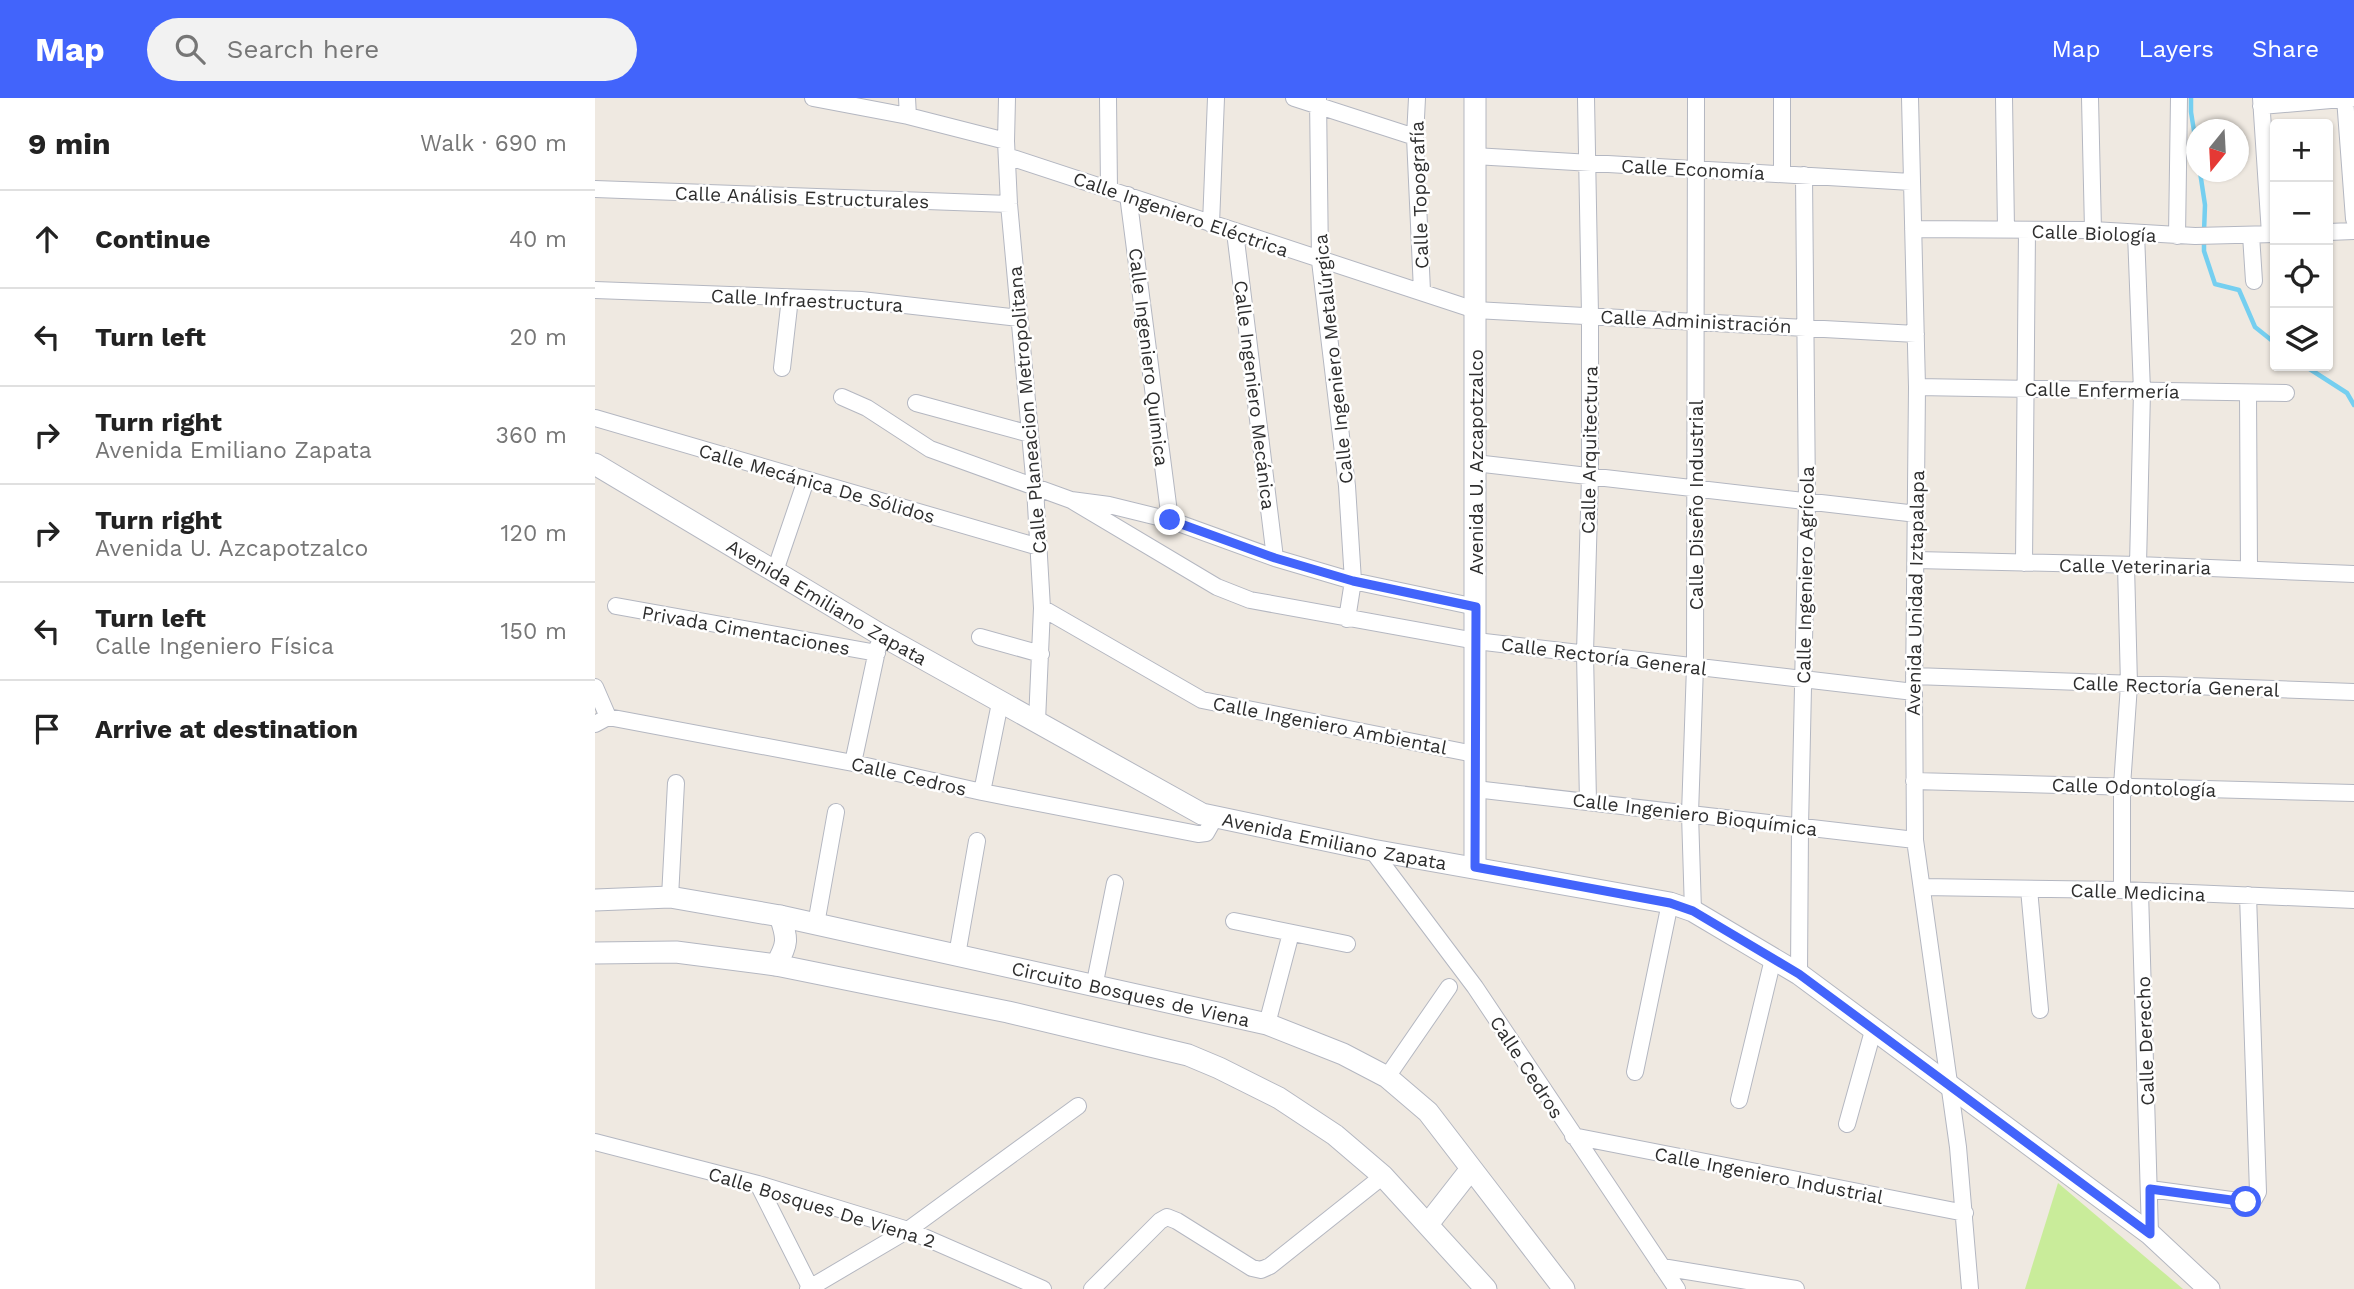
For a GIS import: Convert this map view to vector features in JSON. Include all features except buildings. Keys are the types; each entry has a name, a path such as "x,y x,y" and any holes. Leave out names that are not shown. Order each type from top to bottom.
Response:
{"street":[{"name":"Calle Ingeniero Eléctrica","path":"813,98 908,116 1006,148 1211,224 1475,310"},
{"path":"907,98 908,116"},
{"name":"Calle Planeacion Metropolitana","path":"1007,98 1009,204 1035,488 1042,608 1037,721"},
{"path":"1108,98 1109,188"},
{"path":"1211,224 1216,98"},
{"path":"1294,98 1318,102 1415,137"},
{"name":"Calle Topografía","path":"1417,98 1415,137 1422,291"},
{"name":"Avenida U. Azcapotzalco","path":"1475,98 1475,867"},
{"name":"Calle Arquitectura","path":"1586,98 1590,316 1590,476 1585,653 1588,802"},
{"name":"Calle Diseño Industrial","path":"1693,911 1690,814 1695,666 1696,98"},
{"path":"1782,98 1782,174"},
{"name":"Avenida Unidad Iztapalapa","path":"1910,98 1917,387 1915,840 1965,1213 1970,1289"},
{"path":"2004,98 2006,229"},
{"path":"2090,98 2093,230"},
{"path":"2176,236 2179,98"},
{"path":"2345,98 2354,219"},
{"path":"2270,201 2261,102 2354,98"},
{"name":"Calle Ingeniero Metalúrgica","path":"1318,102 1320,261 1347,486 1353,581 1347,619"},
{"name":"Calle Economía","path":"1475,156 1911,182"},
{"name":"Calle Ingeniero Agrícola","path":"1799,974 1807,501 1804,175"},
{"name":"Calle Análisis Estructurales","path":"595,189 1009,204"},
{"name":"Calle Ingeniero Química","path":"1128,195 1170,520"},
{"name":"Calle Biología","path":"1913,229 2093,230 2176,236 2270,234"},
{"path":"2024,563 2027,230"},
{"path":"2333,232 2354,231"},
{"name":"Calle Ingeniero Mecánica","path":"1235,232 1275,558"},
{"path":"2122,890 2122,786 2142,391 2136,233"},
{"path":"2251,235 2254,281"},
{"name":"Calle Infraestructura","path":"595,290 861,300 1019,318"},
{"path":"782,368 790,298"},
{"name":"Calle Administración","path":"1475,310 1916,334"},
{"name":"Calle Enfermería","path":"1917,387 2286,393"},
{"path":"2248,393 2249,569"},
{"path":"842,397 867,408 930,449 1035,488 1071,499 1170,520 1275,558 1353,581 1476,607"},
{"path":"916,403 1030,434"},
{"name":"Calle Mecánica De Sólidos","path":"595,418 1039,547"},
{"path":"1475,463 1917,514"},
{"name":"Avenida Emiliano Zapata","path":"595,464 775,571 879,644 1037,721 1202,814 1372,850 1670,903 1693,911 1799,974 2150,1234 2209,1289"},
{"path":"775,571 806,480"},
{"name":"Calle Rectoría General","path":"1071,499 1233,595 1347,619 1476,641 1804,679 1914,684 2129,685 2354,692"},
{"name":"Calle Veterinaria","path":"1916,560 2354,573"},
{"name":"Privada Cimentaciones","path":"616,606 879,644"},
{"name":"Calle Ingeniero Ambiental","path":"1042,608 1202,700 1226,707 1474,754"},
{"path":"980,637 1041,654"},
{"path":"853,763 879,644"},
{"path":"595,687 602,721"},
{"path":"982,792 1000,702"},
{"name":"Calle Cedros","path":"602,721 853,763 982,792 1198,834 1206,833 1215,817"},
{"name":"Calle Odontología","path":"1914,781 2354,793"},
{"path":"670,897 676,783"},
{"name":"Calle Ingeniero Bioquímica","path":"1475,789 1915,840"},
{"path":"798,969 799,946 814,924 836,812"},
{"path":"957,955 977,841"},
{"name":"Calle Cedros","path":"1372,850 1475,987 1677,1289"},
{"path":"1094,987 1115,883"},
{"name":"Calle Medicina","path":"1922,887 2122,890 2354,900"},
{"path":"2029,889 2040,1010"},
{"name":"Calle Derecho","path":"2140,892 2150,1234"},
{"path":"2150,1189 2246,1202 2254,1199 2258,1192 2248,895"},
{"name":"Circuito Bosques de Viena","path":"595,900 670,897 780,916 1267,1024 1343,1054 1387,1077 1428,1112 1564,1289"},
{"path":"1635,1072 1670,903"},
{"path":"776,965 787,943 780,916"},
{"path":"1234,920 1347,943"},
{"path":"1267,1024 1291,933"},
{"path":"595,953 676,952 776,965 1008,1012 1188,1055 1279,1098 1335,1135 1383,1176 1483,1288"},
{"path":"1739,1100 1773,959"},
{"path":"1387,1077 1449,987"},
{"path":"1847,1124 1873,1031"},
{"path":"758,1184 810,1289 908,1230 1078,1106"},
{"name":"Calle Ingeniero Industrial","path":"1573,1136 1965,1213"},
{"name":"Calle Bosques De Viena 2","path":"595,1142 758,1184 908,1230 1043,1289"},
{"path":"1427,1224 1471,1169"},
{"path":"1092,1289 1167,1217 1252,1268 1261,1270 1270,1266 1383,1176"},
{"path":"1662,1267 1796,1289"}],"green space":[{"path":"2058,1183 2183,1289 2025,1289"}],"waterway":[{"path":"2191,98 2192,119"},
{"path":"2202,182 2205,205 2204,232"},
{"path":"2204,241 2204,251 2215,284 2239,290 2255,327 2270,339"},
{"path":"2313,371 2347,393 2354,405"}],"route":[{"path":"1170,520 1275,558 1353,581 1476,607 1475,867 1670,903 1693,911 1799,974 2150,1234 2150,1189 2246,1202"}]}
